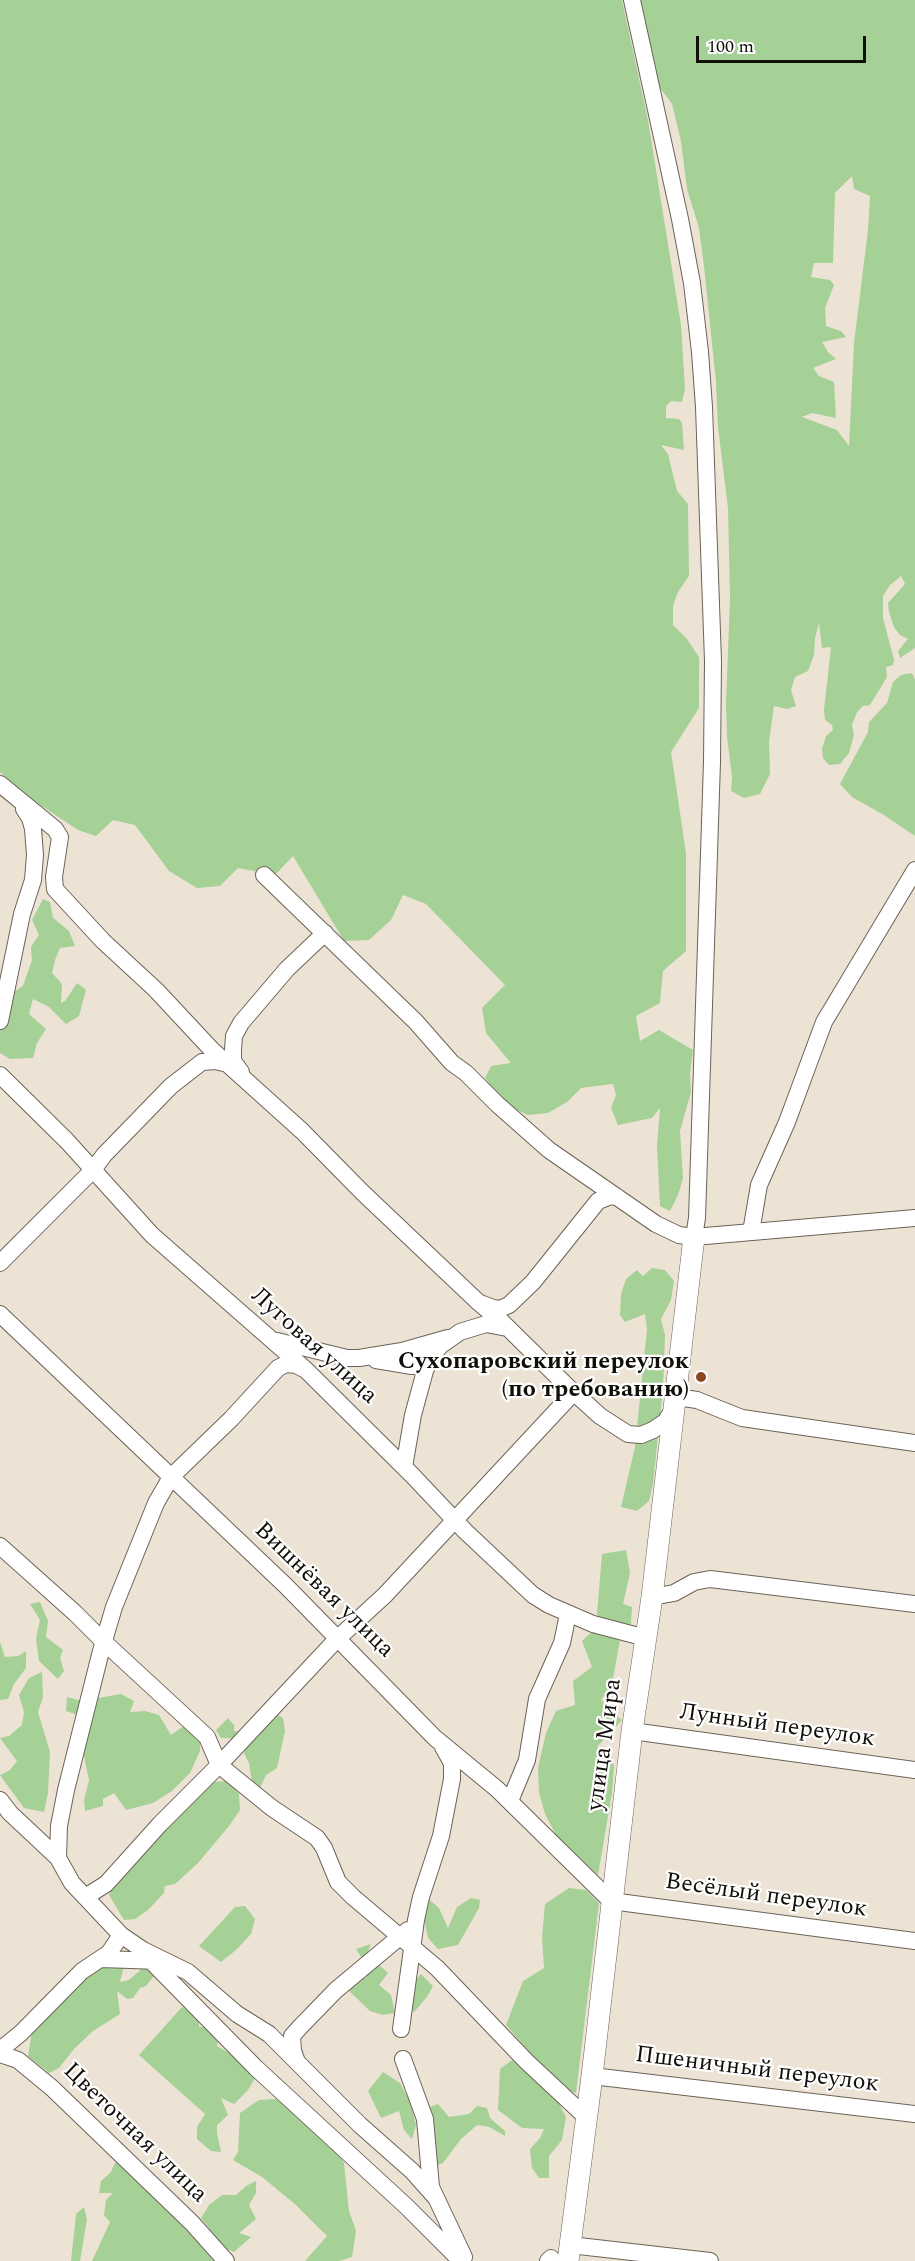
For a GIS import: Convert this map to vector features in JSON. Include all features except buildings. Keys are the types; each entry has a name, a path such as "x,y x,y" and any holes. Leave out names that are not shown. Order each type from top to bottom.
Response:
{"main road":[{"name":"улица Мира","path":"559,2256 587,2118 611,1901 652,1597 694,1236"}],"street":[{"path":"632,0 693,283 704,407 712,661 712,762 697,1218 694,1236"},
{"path":"0,784 30,818 35,855 33,880 22,914 0,1021"},
{"path":"14,798 55,829 60,837 54,877 55,889 103,941 156,990 212,1050 245,1078 600,1416 628,1434 641,1435 665,1422 675,1403 697,1400 742,1418 915,1443"},
{"path":"751,1232 759,1185 787,1122 824,1022 915,870"},
{"path":"264,875 497,1104 549,1149 656,1224 679,1235 694,1236 915,1218"},
{"path":"33,880 40,892 54,901 73,908"},
{"path":"245,1078 233,1061 234,1036 241,1023 286,969 325,933"},
{"path":"0,1263 93,1170 104,1155 171,1086 202,1062 215,1061 228,1064"},
{"name":"Луговая улица","path":"2,1075 152,1235 305,1370 404,1467 455,1521 533,1595 568,1614 593,1624 646,1638"},
{"path":"477,1301 500,1309 509,1305 532,1282 598,1201 611,1196 617,1197"},
{"name":"Вишнёвая улица","path":"0,1314 300,1600 435,1738 510,1801 611,1901"},
{"path":"359,1358 402,1351 486,1324 511,1330"},
{"path":"404,1467 424,1371 440,1346 453,1336"},
{"path":"273,1340 347,1358 412,1366 430,1359"},
{"path":"58,1858 59,1826 66,1790 104,1642 114,1607 156,1503 171,1477 224,1426 278,1368 286,1364 296,1365 305,1370"},
{"path":"85,1897 106,1884 160,1824 219,1765 337,1639 386,1595 574,1392"},
{"path":"0,1546 207,1737 219,1765 256,1796 317,1838 324,1848 338,1882 371,1914 437,1968 526,2061 587,2118"},
{"path":"652,1597 674,1593 694,1582 710,1579 915,1604"},
{"path":"510,1801 527,1760 537,1699 562,1643 568,1614"},
{"name":"Лунный переулок","path":"633,1731 915,1770"},
{"path":"401,2029 406,1942 416,1920 441,1836 452,1779 452,1763 447,1752 435,1738"},
{"path":"0,1800 10,1813 58,1858 72,1883 121,1935 157,1961 256,2068 407,2207 461,2261"},
{"name":"Весёлый переулок","path":"611,1901 915,1941"},
{"path":"0,2052 72,1980 109,1953 121,1935"},
{"path":"297,2061 293,2051 292,2036 301,2026 336,1990 406,1942"},
{"path":"101,1959 157,1961 188,1972 237,2014 269,2034 360,2126 412,2171 436,2198"},
{"name":"Цветочная улица","path":"0,2052 18,2060 52,2088 192,2223 226,2261"},
{"path":"403,2059 425,2119 430,2179 436,2198 466,2261"},
{"name":"Пшеничный переулок","path":"592,2076 915,2114"},
{"path":"559,2256 710,2261"}],"green space":[{"path":"0,0 622,0 648,120 681,325 685,389 682,402 671,401 666,406 666,418 679,419 682,423 684,450 661,445 668,454 677,491 688,504 689,576 678,592 673,606 673,625 687,639 699,657 699,708 671,752 686,853 686,951 663,971 660,1003 636,1016 640,1041 659,1030 693,1050 690,1074 691,1092 680,1131 683,1178 670,1211 660,1206 657,1146 660,1108 652,1118 618,1125 611,1108 616,1095 613,1084 581,1088 567,1102 548,1113 528,1115 511,1107 494,1091 485,1078 491,1066 511,1063 486,1033 482,1008 505,985 426,904 403,895 391,920 369,940 344,941 293,856 275,875 238,868 220,886 197,888 169,871 135,825 113,820 96,836 78,830 22,793 0,772"},
{"path":"639,0 915,0 915,648 900,658 898,651 908,639 900,635 894,627 889,612 888,603 905,584 901,576 890,585 883,596 883,618 894,660 893,665 886,667 887,677 870,705 863,706 857,712 852,725 854,735 849,753 840,764 829,765 823,758 822,749 826,736 833,730 832,725 825,720 824,710 831,647 822,648 819,623 814,655 808,671 795,677 791,690 796,706 787,709 774,706 769,742 770,774 760,794 744,798 731,791 732,777 726,704 730,599 728,508 718,427 716,382 704,266 699,228 687,189 681,141 672,104 658,85","holes":["852,176 854,189 870,196 854,343 849,446 837,430 802,417 812,413 836,418 834,382 819,376 813,368 836,359 822,342 846,337 841,331 826,326 825,308 834,285 830,280 811,277 814,263 833,263 835,193"]},
{"path":"912,673 915,680 915,836 852,797 840,784 868,732 869,722 887,703 893,682 901,675"},
{"path":"43,899 50,902 53,918 69,931 75,946 60,948 55,960 52,973 62,984 61,1003 65,1001 77,983 86,990 79,1016 66,1024 49,1007 33,999 29,1014 46,1029 37,1043 33,1058 10,1059 0,1053 0,1019 14,992 23,986 32,960 31,947 39,935 32,920"},
{"path":"652,1268 665,1270 674,1281 671,1300 661,1319 665,1335 663,1389 653,1484 649,1501 637,1511 621,1507 635,1447 647,1329 645,1314 625,1322 620,1315 621,1294 626,1279 637,1270 643,1276"},
{"path":"626,1550 630,1573 623,1604 632,1607 631,1623 620,1639 611,1691 601,1699 622,1720 597,1747 611,1753 614,1767 612,1793 598,1875 556,1835 545,1814 539,1792 538,1768 546,1733 556,1711 575,1705 573,1681 592,1667 582,1641 593,1631 602,1627 597,1614 602,1554"},
{"path":"40,1602 48,1621 46,1637 63,1650 60,1658 64,1671 58,1679 39,1661 36,1639 40,1620 30,1604"},
{"path":"0,1642 5,1657 18,1656 26,1651 26,1668 14,1684 8,1699 0,1700"},
{"path":"42,1672 43,1697 38,1712 50,1752 48,1793 44,1812 24,1808 0,1775 10,1770 17,1761 0,1738 9,1736 22,1725 24,1712 19,1695 29,1678"},
{"path":"121,1694 134,1701 130,1712 145,1711 159,1715 171,1735 184,1726 200,1737 200,1751 190,1773 172,1791 153,1803 126,1810 114,1793 103,1799 103,1806 85,1811 84,1800 89,1780 78,1715 66,1711 67,1697 82,1701"},
{"path":"272,1711 283,1718 285,1731 277,1768 266,1775 259,1790 252,1782 249,1763 244,1753 250,1739 221,1738 216,1730 228,1718 234,1725 234,1731 248,1733"},
{"path":"228,1781 239,1794 240,1810 229,1826 198,1863 175,1884 165,1886 164,1893 148,1910 135,1919 124,1920 109,1895 120,1875 210,1782"},
{"path":"569,1888 586,1890 599,1903 576,2093 561,2089 506,2025 523,1981 544,1968 542,1938 545,1904"},
{"path":"424,1895 439,1908 448,1928 457,1907 471,1898 480,1900 479,1908 458,1945 438,1949 428,1938 424,1919"},
{"path":"245,1906 255,1919 251,1934 236,1950 221,1962 199,1946 235,1907"},
{"path":"371,1944 367,1954 388,1973 379,1985 391,1995 395,2013 383,2015 370,2011 342,1984 351,1978 366,1978 369,1969 356,1949"},
{"path":"102,1962 124,1966 120,1982 129,1980 147,1964 154,1976 146,1986 140,1988 133,1998 127,1999 117,1991 120,2014 93,2031 74,2049 59,2068 49,2073 28,2056 32,2032"},
{"path":"421,1974 433,1986 414,2012 410,2009 412,1985"},
{"path":"182,2007 199,2017 199,2027 212,2027 218,2038 217,2046 238,2058 255,2078 248,2090 234,2104 221,2098 228,2115 217,2125 221,2152 211,2151 197,2139 197,2127 205,2114 139,2055"},
{"path":"512,2060 557,2100 566,2117 562,2140 549,2156 549,2178 539,2178 532,2168 530,2149 540,2138 544,2129 522,2128 498,2110 500,2069"},
{"path":"383,2072 400,2083 411,2104 416,2125 412,2139 404,2130 399,2111 381,2118 368,2091"},
{"path":"276,2099 325,2135 344,2163 349,2211 356,2231 352,2257 339,2261 305,2261 327,2236 296,2205 262,2177 233,2160 238,2152 240,2113 259,2100"},
{"path":"438,2104 449,2117 469,2114 477,2106 487,2108 490,2118 505,2131 505,2136 489,2127 477,2125 461,2139 443,2163 433,2167 429,2135 430,2107"},
{"path":"122,2160 218,2261 92,2261 110,2222 104,2215 106,2200 113,2193 99,2193 101,2181 111,2172 115,2163"},
{"path":"256,2181 256,2193 249,2205 256,2219 239,2233 251,2237 234,2252 225,2248 201,2218 209,2205 222,2195 236,2195"},
{"path":"84,2207 87,2219 80,2261 71,2261 76,2214"}],"place":[{"name":"Сухопаровский переулок (по требованию)","path":"701,1377"}]}
